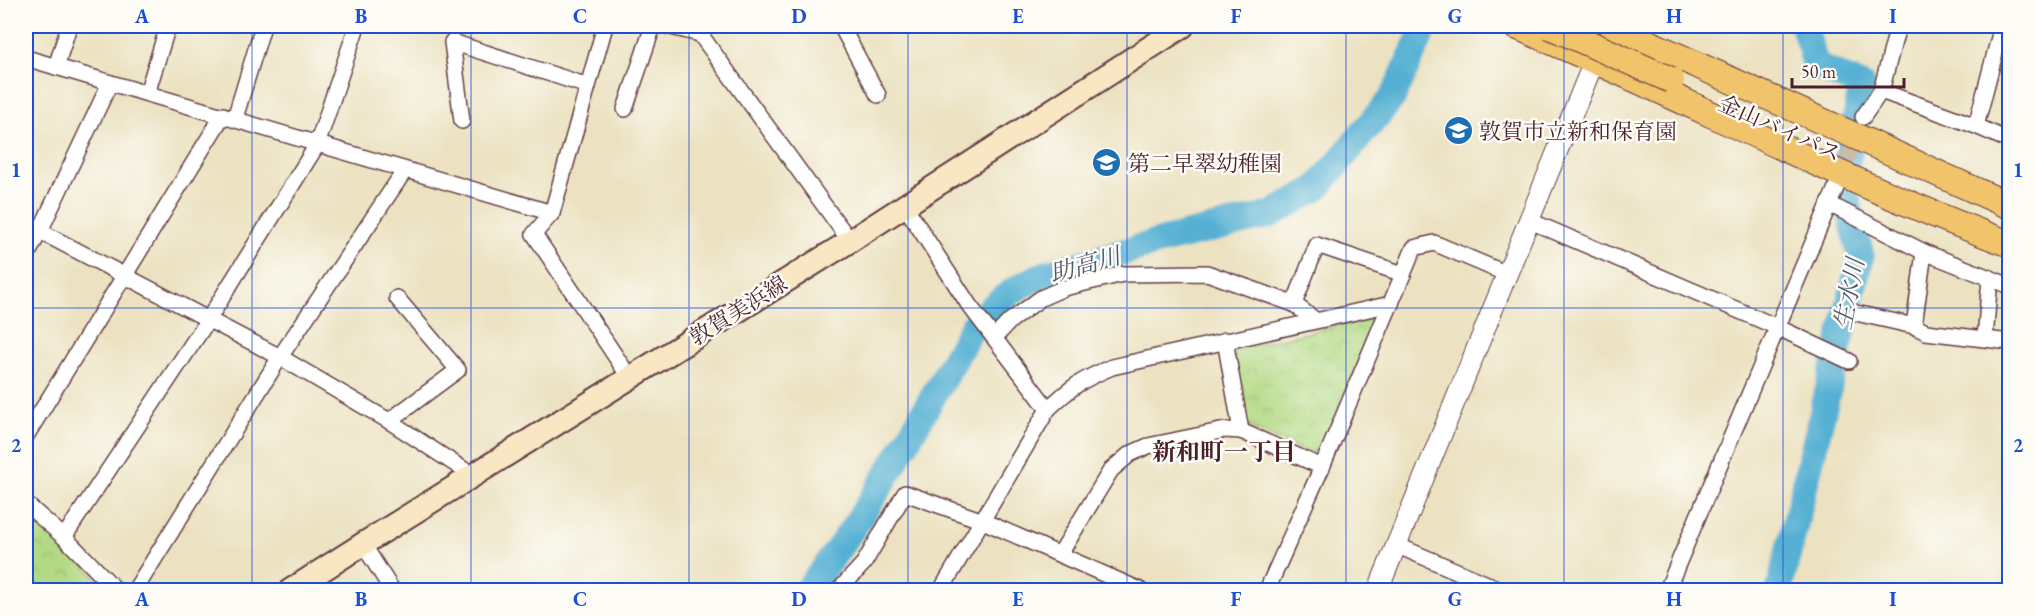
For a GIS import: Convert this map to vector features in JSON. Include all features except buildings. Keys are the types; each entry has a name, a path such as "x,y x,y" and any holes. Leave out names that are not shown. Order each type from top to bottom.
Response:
{"highway":[{"path":"1516,26 1594,59 1731,125 2010,244"},
{"name":"金山バイパス","path":"1550,26 1677,69 2010,206"},
{"name":"金山バイパス","path":"1610,26 1677,69 2010,230"},
{"path":"1646,26 2010,192"}],"main road":[{"name":"敦賀美浜線","path":"291,591 905,206 1183,26"}],"street":[{"path":"56,67 69,26"},
{"path":"147,93 168,26"},
{"path":"26,436 124,275 229,117 263,26"},
{"path":"64,537 208,320 317,144 357,26"},
{"path":"605,26 552,213 534,234 630,378"},
{"path":"626,109 653,26"},
{"path":"667,26 704,30 849,241"},
{"path":"841,26 878,94"},
{"path":"1378,591 1594,59 1610,26"},
{"path":"1863,117 1881,92 1898,26"},
{"path":"1976,126 2002,26"},
{"path":"462,121 452,42 588,86"},
{"path":"26,58 552,213"},
{"path":"26,257 110,83"},
{"path":"1881,92 1976,126 2010,141"},
{"path":"135,591 280,357 405,170"},
{"path":"1667,591 1838,183"},
{"path":"1829,204 1924,252 2010,286"},
{"path":"905,206 969,305 1048,409"},
{"path":"1528,220 1778,327 1849,361"},
{"path":"26,224 280,357 389,422 472,476"},
{"path":"1267,591 1414,248 1434,243 1507,274"},
{"path":"1294,304 1317,245 1403,274"},
{"path":"1914,326 1924,252"},
{"path":"995,337 1010,321 1041,298 1064,288 1124,274 1207,273 1294,304 1315,320"},
{"path":"1985,339 1990,278"},
{"path":"389,422 458,370 397,298"},
{"path":"941,591 1048,409 1078,382 1112,367 1391,304"},
{"path":"1856,313 1914,326 1926,332 2010,342"},
{"path":"1226,340 1240,431"},
{"path":"1060,554 1111,470 1130,454 1148,446 1225,430 1240,431 1322,467"},
{"path":"839,591 864,563 904,493 983,521 1060,554 1106,584 1140,591"},
{"path":"26,504 64,537 116,591"},
{"path":"363,544 392,591"},
{"path":"1396,544 1501,591"}],"green space":[{"path":"1371,318 1375,325 1322,446 1311,454 1247,425 1233,356 1237,349"},
{"path":"26,512 52,532 108,590 26,590"}],"waterway":[{"name":"助高川","path":"807,590 874,496 972,328 988,311 1016,289 1048,273 1166,240 1270,215 1317,188 1393,97 1425,26"},
{"name":"生水川","path":"1779,590 1861,256 1843,183 1862,86 1816,66 1804,26"}],"tunnel":[{"path":"1839,181 1858,131"}],"place":[{"name":"敦賀市立新和保育園","path":"1458,131"},
{"name":"第二早翠幼稚園","path":"1107,163"}],"district":[{"name":"新和町一丁目","path":"1224,452"}]}
